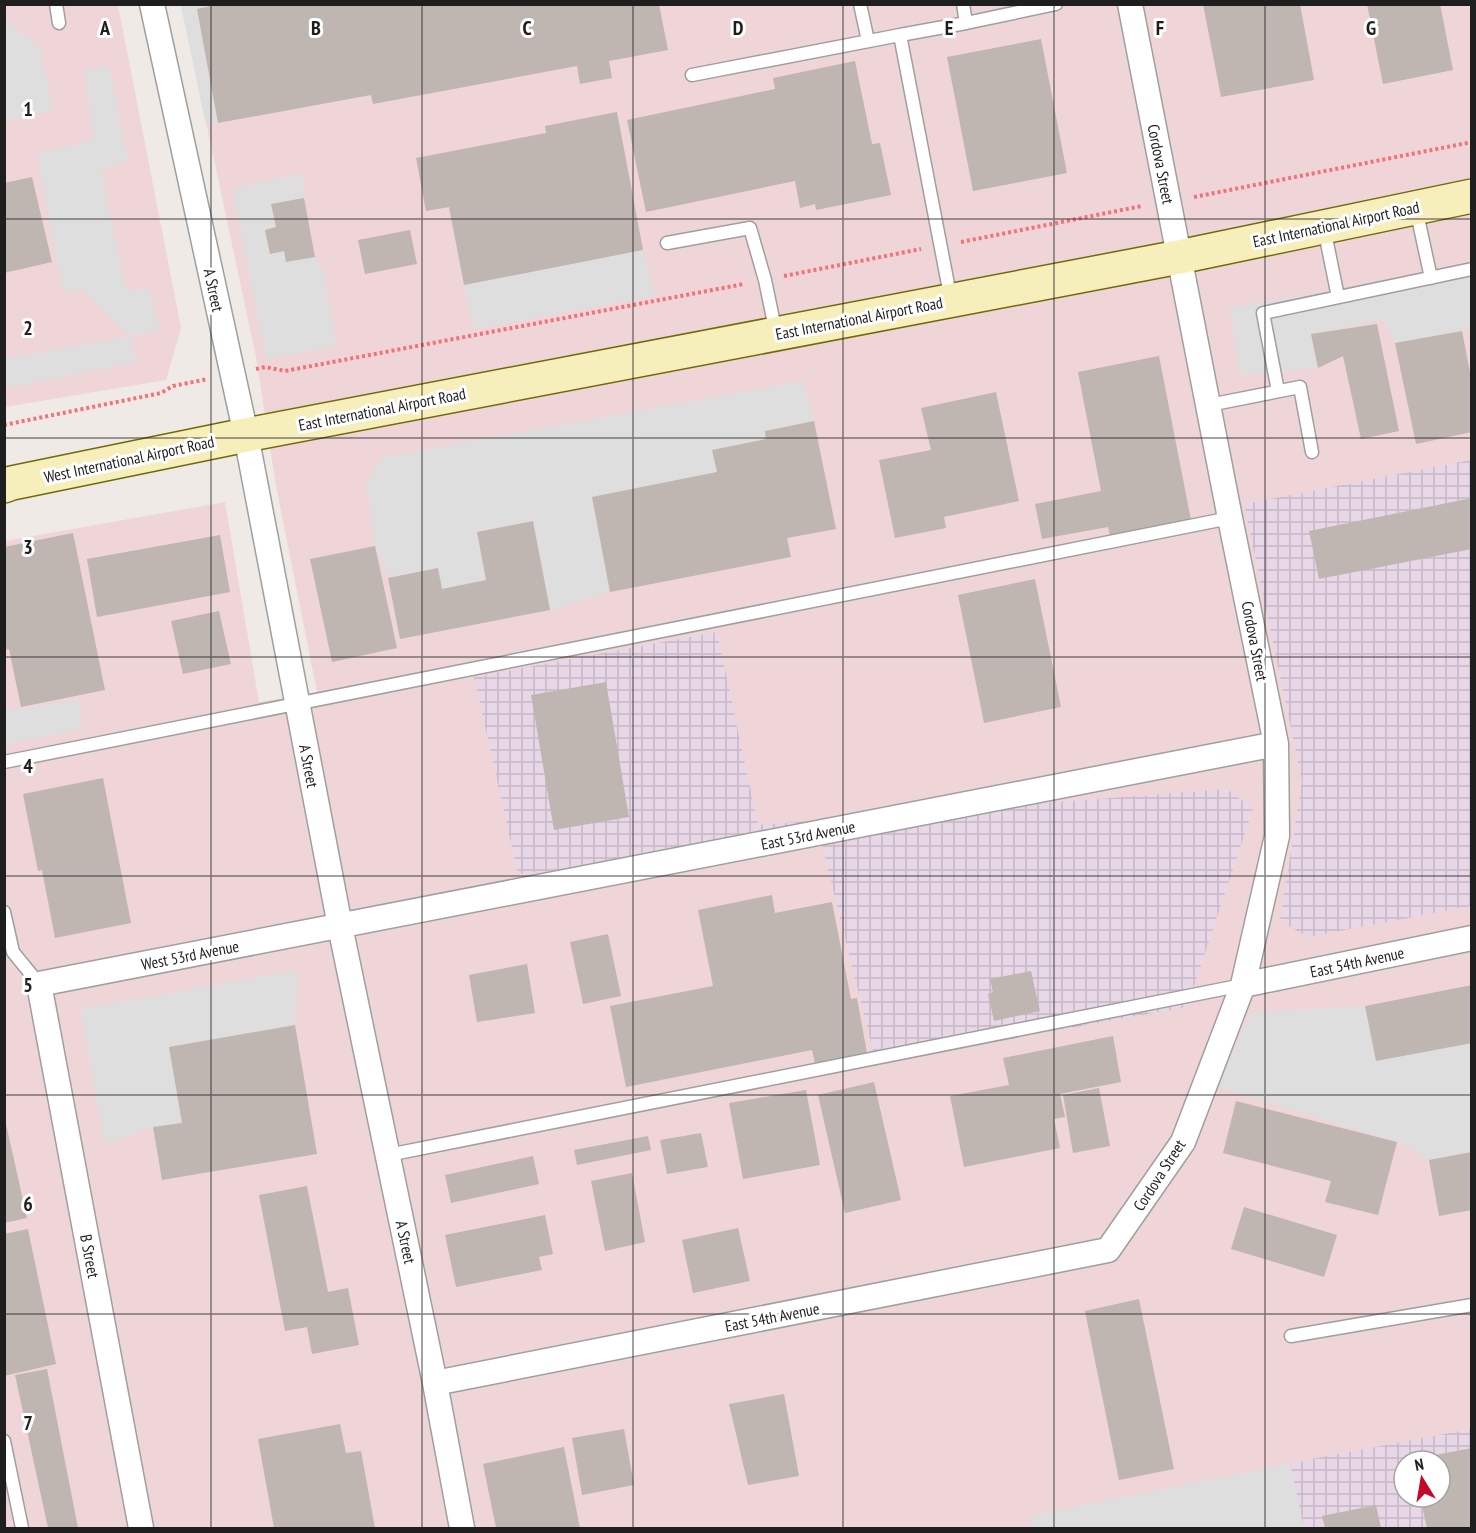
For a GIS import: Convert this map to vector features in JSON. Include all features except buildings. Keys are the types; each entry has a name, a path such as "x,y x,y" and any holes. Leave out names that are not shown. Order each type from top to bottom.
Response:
{"main road":[{"name":"East International Airport Road","path":"246,435 1179,257 1472,196"},
{"name":"West International Airport Road","path":"7,484 246,435"}],"street":[{"name":"A Street","path":"152,4 246,435 340,926 435,1383 462,1528"},
{"name":"Cordova Street","path":"1108,1250 1183,1142 1243,985 1277,836 1276,744 1130,4"},
{"name":"East 53rd Avenue","path":"340,926 1276,744"},
{"name":"West 53rd Avenue","path":"39,984 340,926"},
{"name":"East 54th Avenue","path":"1243,985 1472,938"},
{"name":"B Street","path":"39,984 141,1528"},
{"name":"East 54th Avenue","path":"435,1383 1108,1250"}],"lane":[{"path":"56,4 60,23"},
{"path":"860,4 868,41"},
{"path":"963,4 966,23"},
{"path":"692,75 1056,4"},
{"path":"900,35 951,300"},
{"path":"1416,207 1431,278"},
{"path":"1324,226 1338,297"},
{"path":"667,243 750,228 765,280 776,334"},
{"path":"1278,392 1263,312 1472,269"},
{"path":"1209,405 1300,387 1312,452"},
{"path":"4,762 1230,518"},
{"path":"4,912 13,952 39,984"},
{"path":"388,1155 1243,985"},
{"path":"1291,1336 1472,1305"},
{"path":"4,1441 22,1528"}],"path":[{"path":"4,424 161,393 173,386 232,374 265,368 285,370 765,280 1472,142"}],"shaded area":[{"path":"5,5 118,5 181,328 166,380 5,407"},
{"path":"181,5 1471,5 1471,1528 5,1528 5,541 225,502 259,702 317,692 276,486 256,357"},
{"path":"181,5 221,5 197,9 218,123 205,121"},
{"path":"4,19 39,46 53,111 5,120"},
{"path":"109,66 128,161 101,169 126,291 148,287 160,331 130,336 136,362 5,388 5,359 129,336 82,289 63,292 37,154 94,139 84,70"},
{"path":"303,173 304,198 271,204 276,227 265,230 269,254 284,251 286,262 315,257 323,271 337,346 266,359 232,188"},
{"path":"643,250 655,296 474,329 464,285"},
{"path":"1471,266 1471,326 1462,331 1395,343 1383,319 1311,334 1318,368 1239,375 1230,308"},
{"path":"803,381 814,421 765,431 766,439 712,450 717,472 592,497 610,592 550,610 531,508 533,521 477,532 486,580 442,589 437,568 388,578 375,546 366,482 383,457"},
{"path":"1471,460 1471,906 1308,937 1280,921 1302,781 1244,504"},
{"path":"717,632 758,825 1227,789 1253,809 1187,1007 876,1063 822,845 518,874 474,677"},
{"path":"78,700 82,729 5,744 5,710"},
{"path":"298,970 295,1025 170,1047 182,1123 153,1127 105,1144 80,1009"},
{"path":"1365,1006 1376,1061 1471,1043 1471,1151 1429,1160 1397,1142 1218,1087 1251,1012"},
{"path":"1471,1429 1471,1528 1302,1528 1290,1463"},
{"path":"1290,1463 1304,1528 1033,1528 1030,1516"}]}
